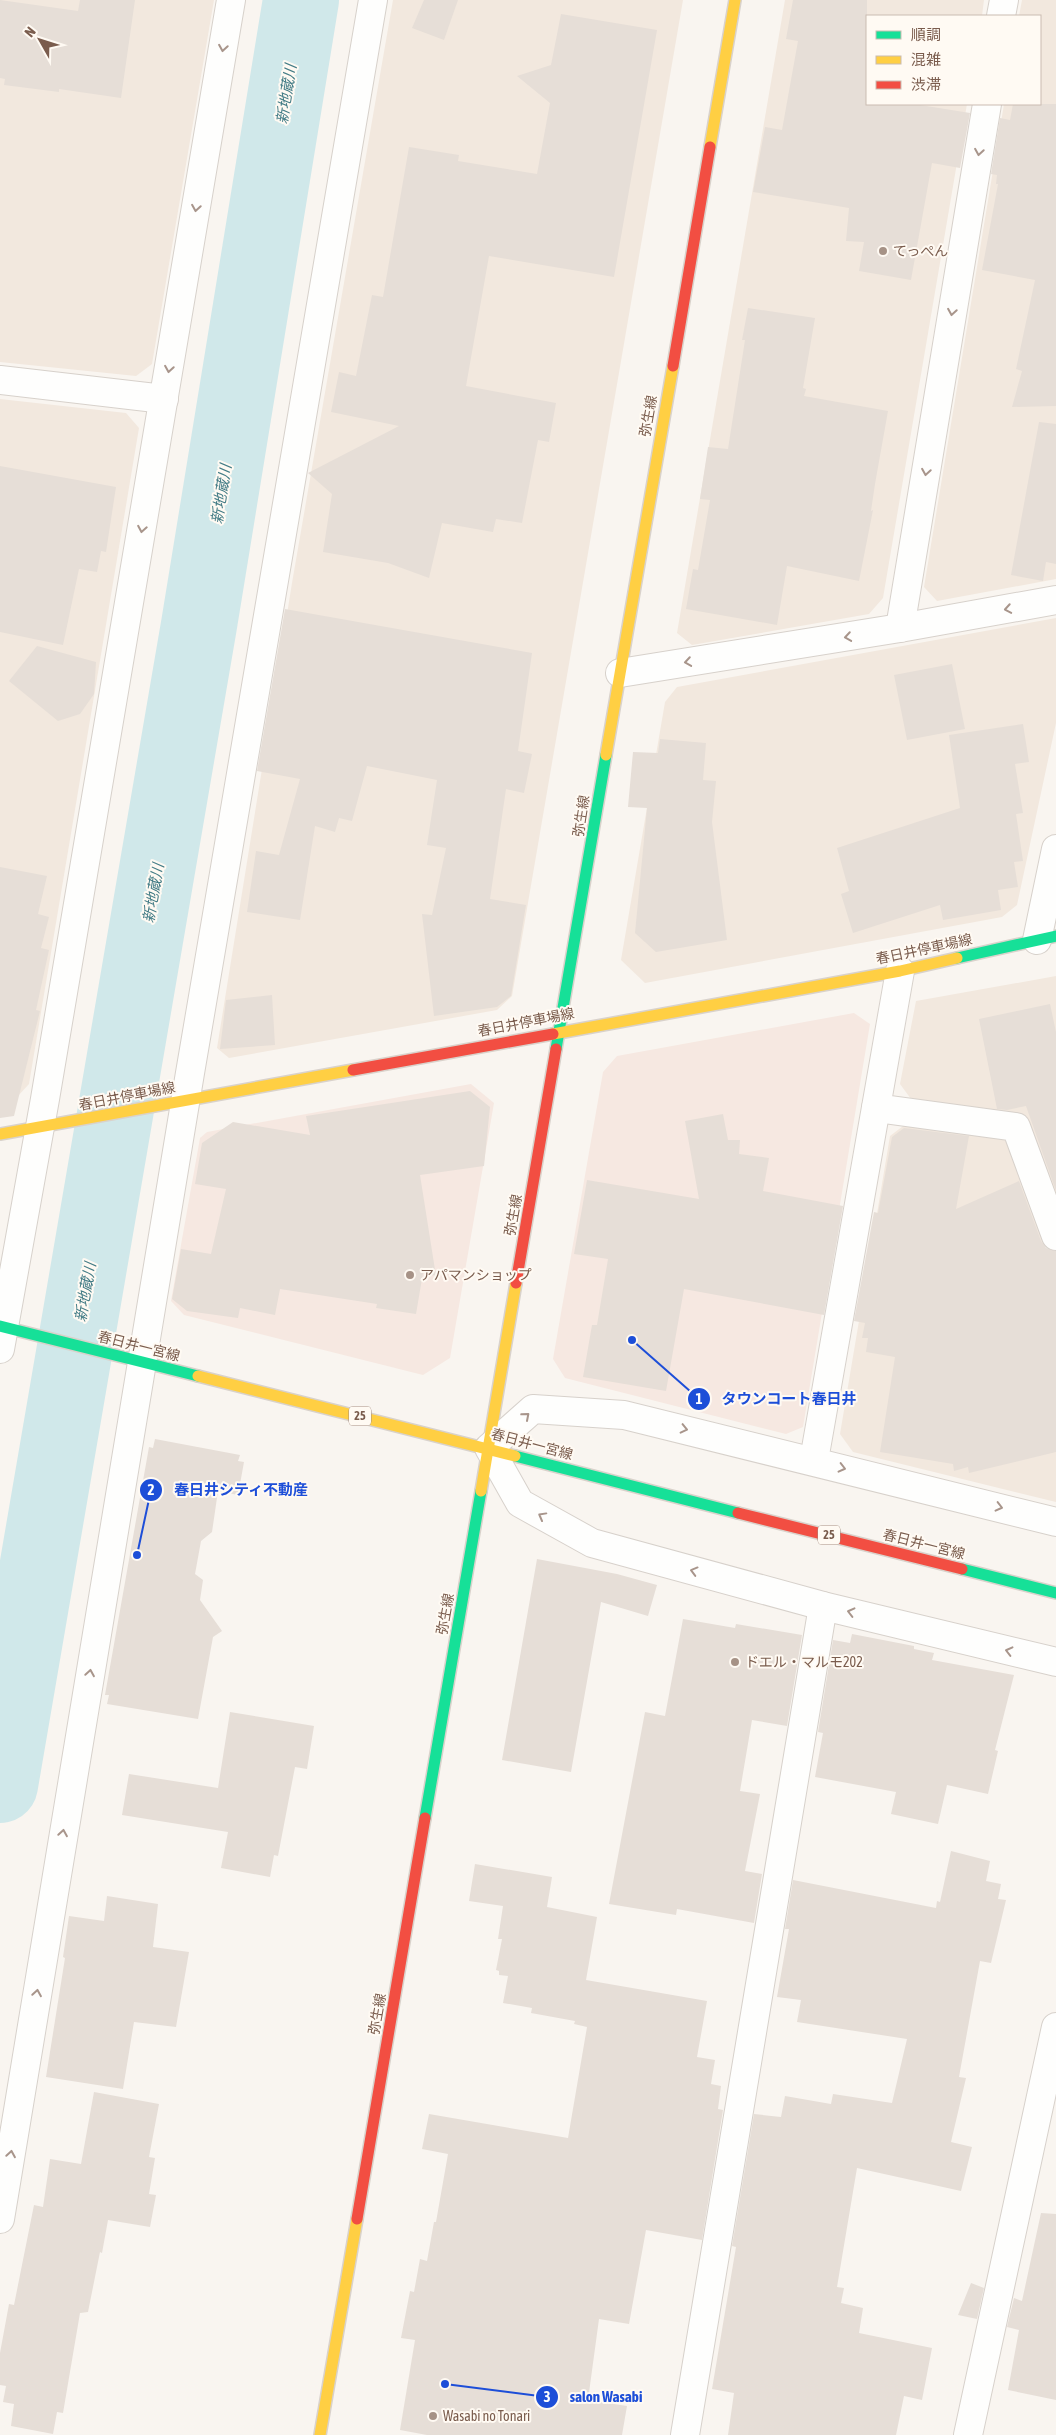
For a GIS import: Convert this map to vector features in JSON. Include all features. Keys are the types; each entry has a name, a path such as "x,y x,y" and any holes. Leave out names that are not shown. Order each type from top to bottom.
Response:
{"street":[{"path":"7,1333 51,1125 164,400 231,0"},
{"path":"0,2219 128,1360 373,0"},
{"name":"弥生線","path":"320,2435 735,0"},
{"path":"1002,15 1004,0"},
{"path":"900,628 987,105"},
{"path":"0,380 164,400"},
{"path":"620,673 900,628 1056,600"},
{"path":"1047,938 1056,849"},
{"name":"春日井停車場線","path":"0,1134 900,971 1047,938"},
{"path":"814,1460 900,971"},
{"path":"876,1108 1016,1127 1056,1236"},
{"name":"春日井一宮線","path":"7,1333 128,1360 489,1448 1056,1593"},
{"path":"1056,1522 814,1460 624,1415 534,1409 489,1448 520,1503 592,1543 823,1606 1056,1662"},
{"path":"685,2435 823,1606"},
{"path":"968,2435 1056,2027"}],"shaded area":[{"path":"0,0 214,0 152,364 136,376 0,362"},
{"path":"393,0 683,0 512,996 497,1010 229,1058 217,1048 292,583"},
{"path":"785,0 984,0 982,15 866,15 866,105 967,105 883,598 869,614 692,645 677,633"},
{"path":"1022,0 1056,0 1056,579 937,601 924,587 1004,105 1041,105 1041,15 1019,15"},
{"path":"0,399 126,413 139,428 29,1084 17,1097 0,1100"},
{"path":"1056,618 1056,723 1017,905 1002,917 645,983 621,960 665,702 677,687"},
{"path":"1056,976 1056,1197 1026,1116 911,1099 900,1084 916,1001"},
{"path":"854,1013 870,1024 803,1427 786,1434 565,1378 553,1359 603,1072 617,1056"},
{"path":"471,1084 494,1103 450,1358 423,1375 184,1315 171,1301 200,1138 207,1132"},
{"path":"907,1123 1005,1139 1056,1276 1056,1502 853,1452 840,1434 890,1136"}],"building":[{"path":"0,0 78,11 80,0 135,0 121,98 59,89 59,92 4,85 5,79 0,78"},
{"path":"424,0 458,0 444,40 412,28"},
{"path":"793,0 867,0 866,105 920,105 970,113 960,168 932,163 911,280 859,271 864,242 846,241 849,208 753,192 765,127 782,130 798,41 786,39"},
{"path":"561,14 657,30 614,277 489,256 466,386 556,403 549,442 538,440 522,523 496,519 493,532 442,523 429,578 388,563 323,552 332,494 308,473 399,426 331,412 339,372 356,376 372,295 383,297 409,147 459,155 458,161 537,174 550,103 517,76 551,65"},
{"path":"1056,104 1056,406 1012,407 1022,371 1016,369 1035,280 982,270 998,184 996,184 997,175 991,174 1000,118 1010,120 1013,105"},
{"path":"748,308 815,318 803,388 806,389 804,396 888,411 871,511 873,510 859,581 787,566 777,625 686,609 693,569 698,570 710,500 700,499 708,447 728,449 745,340 742,340"},
{"path":"1039,422 1056,424 1056,564 1046,562 1043,581 1011,575"},
{"path":"0,466 116,487 106,552 101,551 97,572 79,569 63,645 0,632"},
{"path":"285,609 532,653 518,751 532,754 524,793 506,789 490,899 526,905 511,996 497,1007 434,1016 422,914 432,915 446,848 427,845 437,780 367,766 352,821 339,818 335,832 315,826 300,920 247,912 256,851 279,855 300,779 257,771"},
{"path":"37,646 96,662 94,694 80,714 58,721 9,681"},
{"path":"952,664 965,729 907,740 894,675"},
{"path":"1023,724 1029,762 1015,764 1023,813 1016,814 1023,861 1014,862 1018,887 998,890 1001,910 943,920 940,905 853,933 841,894 849,891 837,848 960,808 949,735"},
{"path":"660,739 706,743 703,780 716,781 712,822 727,940 656,952 635,933 647,808 628,807 633,752 658,753"},
{"path":"0,867 47,876 38,914 49,917 41,948 49,950 36,1010 40,1011 14,1116 0,1118"},
{"path":"272,995 275,1045 220,1049 226,1000"},
{"path":"1050,1004 1056,1032 1056,1191 1026,1106 1007,1110 997,1109 979,1019"},
{"path":"470,1091 490,1107 484,1166 420,1175 436,1276 423,1273 416,1314 376,1308 377,1304 280,1289 275,1315 240,1308 238,1318 187,1311 172,1299 181,1249 211,1254 226,1189 195,1184 202,1143 233,1122 310,1135 306,1116"},
{"path":"723,1114 728,1140 740,1140 739,1154 769,1158 763,1191 843,1206 824,1315 684,1289 666,1391 583,1377 592,1325 597,1325 608,1259 574,1254 587,1180 699,1199 685,1121"},
{"path":"904,1128 969,1136 956,1209 1019,1181 1041,1241 1046,1248 1056,1251 1056,1452 969,1473 968,1467 954,1471 953,1464 880,1452 895,1357 866,1352 868,1338 862,1338 865,1323 854,1321 874,1212 878,1213 892,1137"},
{"path":"155,1439 240,1455 238,1461 244,1462 238,1495 218,1491 212,1532 201,1541 195,1574 203,1580 200,1600 222,1631 213,1637 198,1719 107,1704 109,1695 105,1695 149,1447 153,1448"},
{"path":"537,1559 617,1574 657,1585 648,1616 601,1602 571,1772 502,1760"},
{"path":"683,1619 735,1628 736,1624 802,1635 787,1726 752,1720 740,1791 760,1794 745,1871 762,1874 754,1923 677,1909 676,1915 609,1904 645,1712 665,1716"},
{"path":"852,1634 914,1646 914,1649 934,1653 932,1660 1014,1675 995,1750 998,1751 988,1794 947,1785 938,1824 891,1814 896,1792 815,1777 823,1733 818,1732 833,1640 850,1643"},
{"path":"230,1712 314,1726 307,1769 295,1767 278,1856 274,1855 270,1877 221,1868 228,1832 122,1815 129,1774 218,1788"},
{"path":"951,1851 990,1861 986,1881 1001,1884 998,1899 1006,1900 991,1963 980,1961 959,2077 966,2078 951,2142 972,2147 961,2191 857,2168 837,2287 844,2288 841,2303 863,2308 859,2333 932,2348 922,2400 904,2396 896,2435 728,2435 734,2393 712,2389 736,2247 732,2246 754,2114 781,2117 785,2096 831,2104 833,2094 892,2103 907,2039 797,2022 801,2000 777,1997 789,1929 785,1929 793,1880 936,1908 937,1901 940,1902"},
{"path":"475,1864 552,1877 547,1907 597,1917 586,1980 707,2001 697,2057 715,2060 711,2084 721,2086 718,2109 723,2110 702,2240 646,2230 629,2324 599,2319 588,2400 627,2406 622,2435 427,2435 400,2430 415,2340 401,2338 410,2291 414,2292 420,2259 427,2261 448,2154 422,2149 429,2114 568,2138 587,2027 574,2024 575,2021 531,2013 532,2008 503,2003 508,1976 499,1975 499,1971 496,1970 502,1939 498,1939 503,1906 469,1901"},
{"path":"107,1896 158,1904 153,1947 189,1952 176,2027 134,2022 123,2089 46,2077 65,1958 63,1957 69,1916 104,1921"},
{"path":"94,2092 159,2104 149,2157 155,2158 149,2194 156,2195 150,2227 108,2220 88,2312 80,2313 63,2413 57,2412 53,2434 11,2426 14,2404 3,2402 6,2386 0,2385 0,2353 9,2304 14,2305 34,2205 43,2207 50,2159 81,2164"},
{"path":"1041,2213 1056,2214 1056,2400 1008,2390 1019,2330 1007,2327 1014,2298 1022,2301"},
{"path":"971,2283 984,2288 977,2319 958,2315"}],"waterway":[{"name":"新地蔵川","path":"0,1785 199,625 301,0"}],"traffic: fast":[{"path":"556,1049 606,755"},
{"path":"957,958 1056,936"},
{"path":"0,1326 198,1376"},
{"path":"515,1456 738,1513"},
{"path":"425,1818 481,1491"},
{"path":"962,1569 1056,1593"}],"traffic: slow":[{"path":"710,147 735,0"},
{"path":"606,755 673,366"},
{"path":"553,1034 900,971 957,958"},
{"path":"0,1134 353,1070"},
{"path":"481,1491 516,1283"},
{"path":"198,1376 515,1456"},
{"path":"320,2435 357,2219"}],"traffic: jam":[{"path":"673,366 710,147"},
{"path":"353,1070 553,1034"},
{"path":"516,1283 556,1049"},
{"path":"738,1513 962,1569"},
{"path":"357,2219 425,1818"}],"place":[{"name":"てっぺん","path":"883,251"},
{"name":"アパマンショップ","path":"410,1275"},
{"name":"タウンコート春日井","path":"632,1340"},
{"name":"春日井シティ不動産","path":"137,1555"},
{"name":"ドエル・マルモ202","path":"735,1662"},
{"name":"salon Wasabi","path":"445,2384"},
{"name":"Wasabi no Tonari","path":"433,2416"}]}
